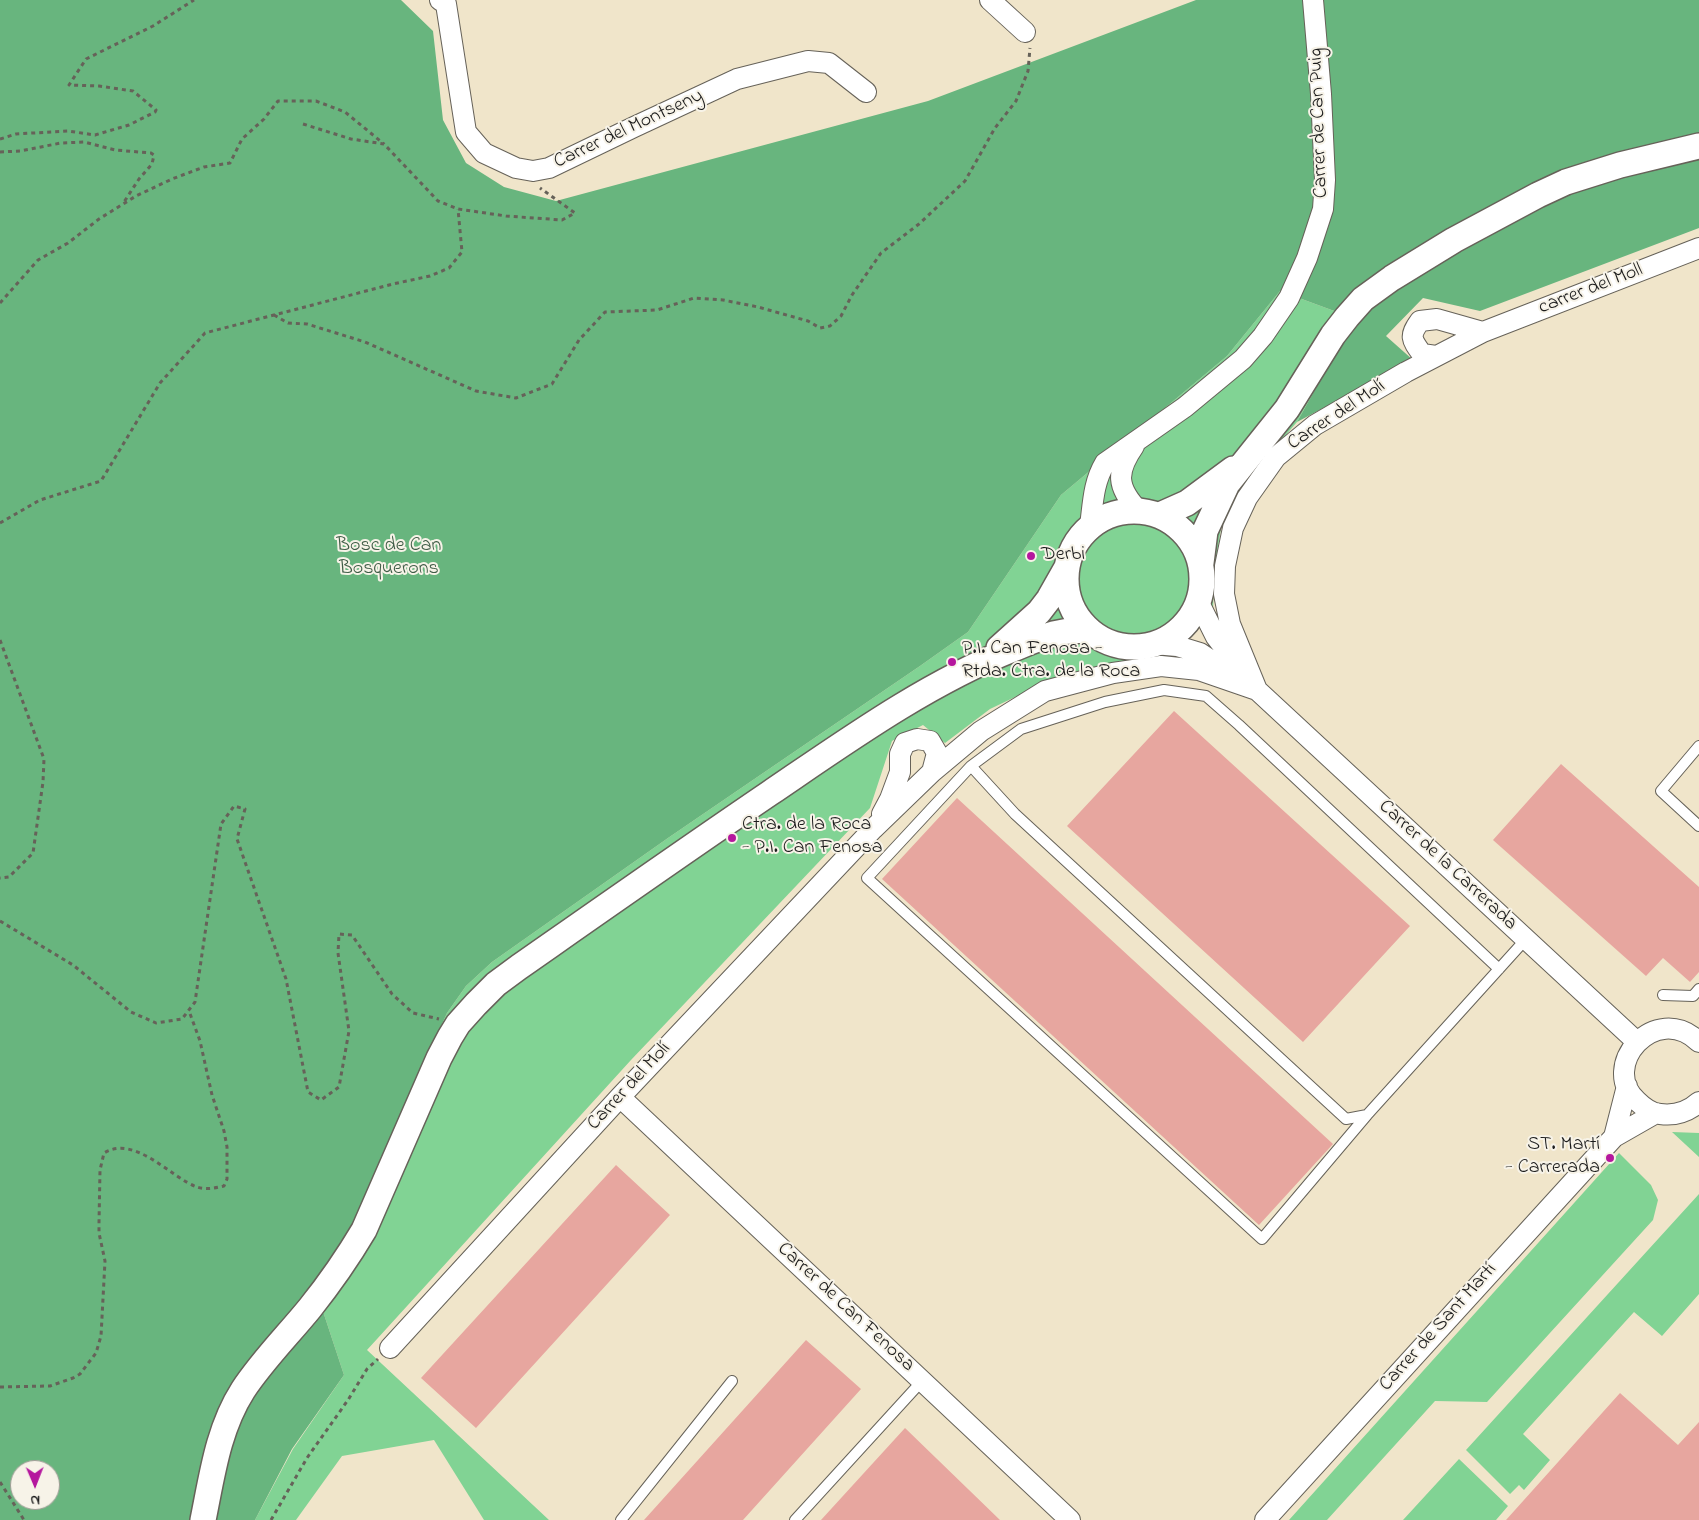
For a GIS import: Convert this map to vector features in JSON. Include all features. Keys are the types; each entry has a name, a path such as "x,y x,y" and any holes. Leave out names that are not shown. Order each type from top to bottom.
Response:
{"street":[{"name":"Carrer del Montseny","path":"440,0 446,4 466,132 484,153 516,168 533,171 549,168 634,126 737,79 808,61 828,63 866,92"},
{"path":"990,0 1025,32"},
{"name":"Carrer de Can Puig","path":"1090,526 1094,490 1099,474 1106,464 1185,407 1243,359 1263,336 1289,298 1307,258 1323,210 1325,180 1322,94 1313,0"},
{"path":"1066,569 1068,595 1080,620 1089,631 1124,646 1154,644 1170,638 1188,622 1199,603 1205,531 1227,484 1287,409 1333,335 1363,299 1392,278 1454,240 1491,219 1566,182 1620,165 1699,146"},
{"name":"carrer del Moll","path":"1483,332 1699,248"},
{"path":"1436,356 1422,354 1413,342 1413,331 1420,321 1437,319 1483,332"},
{"name":"Carrer del Molí","path":"1257,690 1230,624 1224,594 1225,566 1233,528 1246,498 1276,457 1315,425 1406,372 1483,332"},
{"name":"Carrer de Can Puig","path":"1137,442 1124,461 1121,483 1124,493 1149,513"},
{"path":"981,662 1039,612 1049,599 1066,569 1076,543 1090,526 1118,514 1149,513 1187,503 1247,458"},
{"path":"1149,513 1180,529 1188,537 1201,563"},
{"name":"Carrer de la Carrerada","path":"1199,603 1216,637 1257,690 1637,1042"},
{"path":"203,1520 217,1451 224,1428 239,1398 256,1372 333,1279 364,1230 439,1058 458,1024 496,984 723,825 882,718 981,662 1049,634 1074,630 1089,631"},
{"name":"Carrer de la Carrerada","path":"1154,644 1176,646 1200,653 1257,690"},
{"name":"Carrer del Molí","path":"390,1348 620,1097 873,829 932,772 981,731 1045,690 1113,673 1161,666 1199,670 1257,690"},
{"name":"Carrer del Molí","path":"873,829 890,799 900,772 900,754 905,743 917,739 930,741 937,753 932,772"},
{"path":"1637,1042 1644,1036 1658,1030 1672,1028 1695,1032"},
{"name":"Carrer de Sant Martí","path":"1614,1137 1627,1086 1624,1072 1627,1058 1637,1042"},
{"path":"1627,1086 1633,1098 1644,1108 1656,1113 1668,1115 1681,1113 1693,1108 1699,1102"},
{"name":"Carrer de Can Fenosa","path":"620,1097 922,1381 1064,1518"},
{"name":"Carrer de Sant Martí","path":"1265,1520 1614,1137 1656,1113"}],"lane":[{"path":"1499,969 1239,724 1206,696 1164,690 1104,702 1021,729 971,766 868,878 1262,1239 1367,1116 1526,939"},
{"path":"1699,746 1661,791 1699,826"},
{"path":"971,766 1014,814 1346,1118 1367,1116"},
{"path":"1663,995 1693,996 1699,989"},
{"path":"621,1520 732,1381"},
{"path":"796,1520 922,1381"}],"path":[{"path":"0,139 16,134 68,131 96,135 129,125 155,112 156,110 133,91 99,86 69,85 86,59 153,26 194,0"},
{"path":"274,315 288,322 307,324 365,342 476,391 516,398 552,384 578,340 605,312 657,310 694,298 723,300 758,307 808,321 820,328 830,326 841,316 852,295 881,253 919,224 964,181 995,128 1016,101 1028,71 1030,44 1025,32"},
{"path":"0,303 38,260 68,242 122,204 172,179 204,167 230,163 242,138 264,119 278,101 316,101 345,112 384,144 438,201 458,209 506,216 562,220 575,213 539,188"},
{"path":"303,124 351,138 384,144"},
{"path":"0,152 20,151 61,143 84,142 115,150 151,153 154,155 152,164 122,204"},
{"path":"0,523 40,500 101,481 160,383 205,333 430,276 449,268 462,252 458,209"},
{"path":"0,640 44,759 33,853 9,876 0,878"},
{"path":"0,921 73,965 131,1012 156,1024 182,1020 195,1002 222,824 234,806 245,809 237,839 286,979 308,1092 321,1100 339,1087 349,1031 338,953 339,934 352,935 392,994 412,1013 458,1024"},
{"path":"0,1386 50,1386 80,1374 96,1353 101,1336 105,1262 99,1233 100,1170 104,1153 118,1148 133,1152 154,1160 198,1187 216,1188 224,1186 227,1179 227,1147 224,1130 212,1095 200,1041 188,1011"},
{"path":"271,1520 307,1458 348,1400 366,1369 390,1348"},
{"path":"0,1482 24,1520"}],"green space":[{"name":"Bosc de Can Bosquerons","path":"0,0 401,0 433,31 443,120 466,163 504,187 556,201 928,101 1196,0 1699,0 1699,135 1626,152 1337,312 1280,291 1227,356 1061,495 968,632 668,838 492,962 466,986 447,1013 369,1199 316,1290 344,1375 292,1449 255,1520 0,1520"},
{"path":"1699,159 1699,228 1480,311 1423,298 1386,336 1413,360 1297,422 1351,325 1368,309 1456,249 1587,184"},
{"path":"1280,291 1337,312 1351,325 1297,422 1250,476 1223,516 1214,572 1213,612 1173,658 1137,659 1059,676 990,709 945,743 923,725 892,741 870,808 631,1060 367,1350 549,1520 484,1520 434,1440 342,1456 296,1520 255,1520 293,1449 344,1375 316,1290 447,1013 466,986 492,962 668,838 968,632 1061,495 1227,356"},
{"path":"1672,1132 1699,1133 1699,1157"},
{"path":"1619,1153 1651,1185 1658,1200 1653,1220 1487,1402 1435,1401 1327,1520 1289,1520"},
{"path":"1699,1194 1699,1294 1662,1336 1634,1312 1523,1434 1550,1460 1524,1490 1519,1485 1510,1494 1466,1450"},
{"path":"1459,1459 1508,1506 1496,1520 1403,1520"}],"building":[{"path":"1174,711 1410,926 1303,1042 1067,826"},
{"path":"1561,764 1699,887 1699,972 1690,982 1663,958 1646,976 1493,840"},
{"path":"957,798 1333,1144 1259,1225 882,879"},
{"path":"616,1165 670,1215 476,1428 421,1378"},
{"path":"806,1340 861,1389 743,1520 644,1520"},
{"path":"1620,1393 1678,1445 1699,1422 1699,1520 1506,1520"},
{"path":"905,1428 1000,1520 821,1520"}],"place":[{"name":"Derbi","path":"1031,556"},
{"name":"P.I. Can Fenosa - Rtda. Ctra. de la Roca","path":"952,662"},
{"name":"Ctra. de la Roca - P.I. Can Fenosa","path":"732,838"},
{"name":"ST. Martí - Carrerada","path":"1610,1158"}]}
